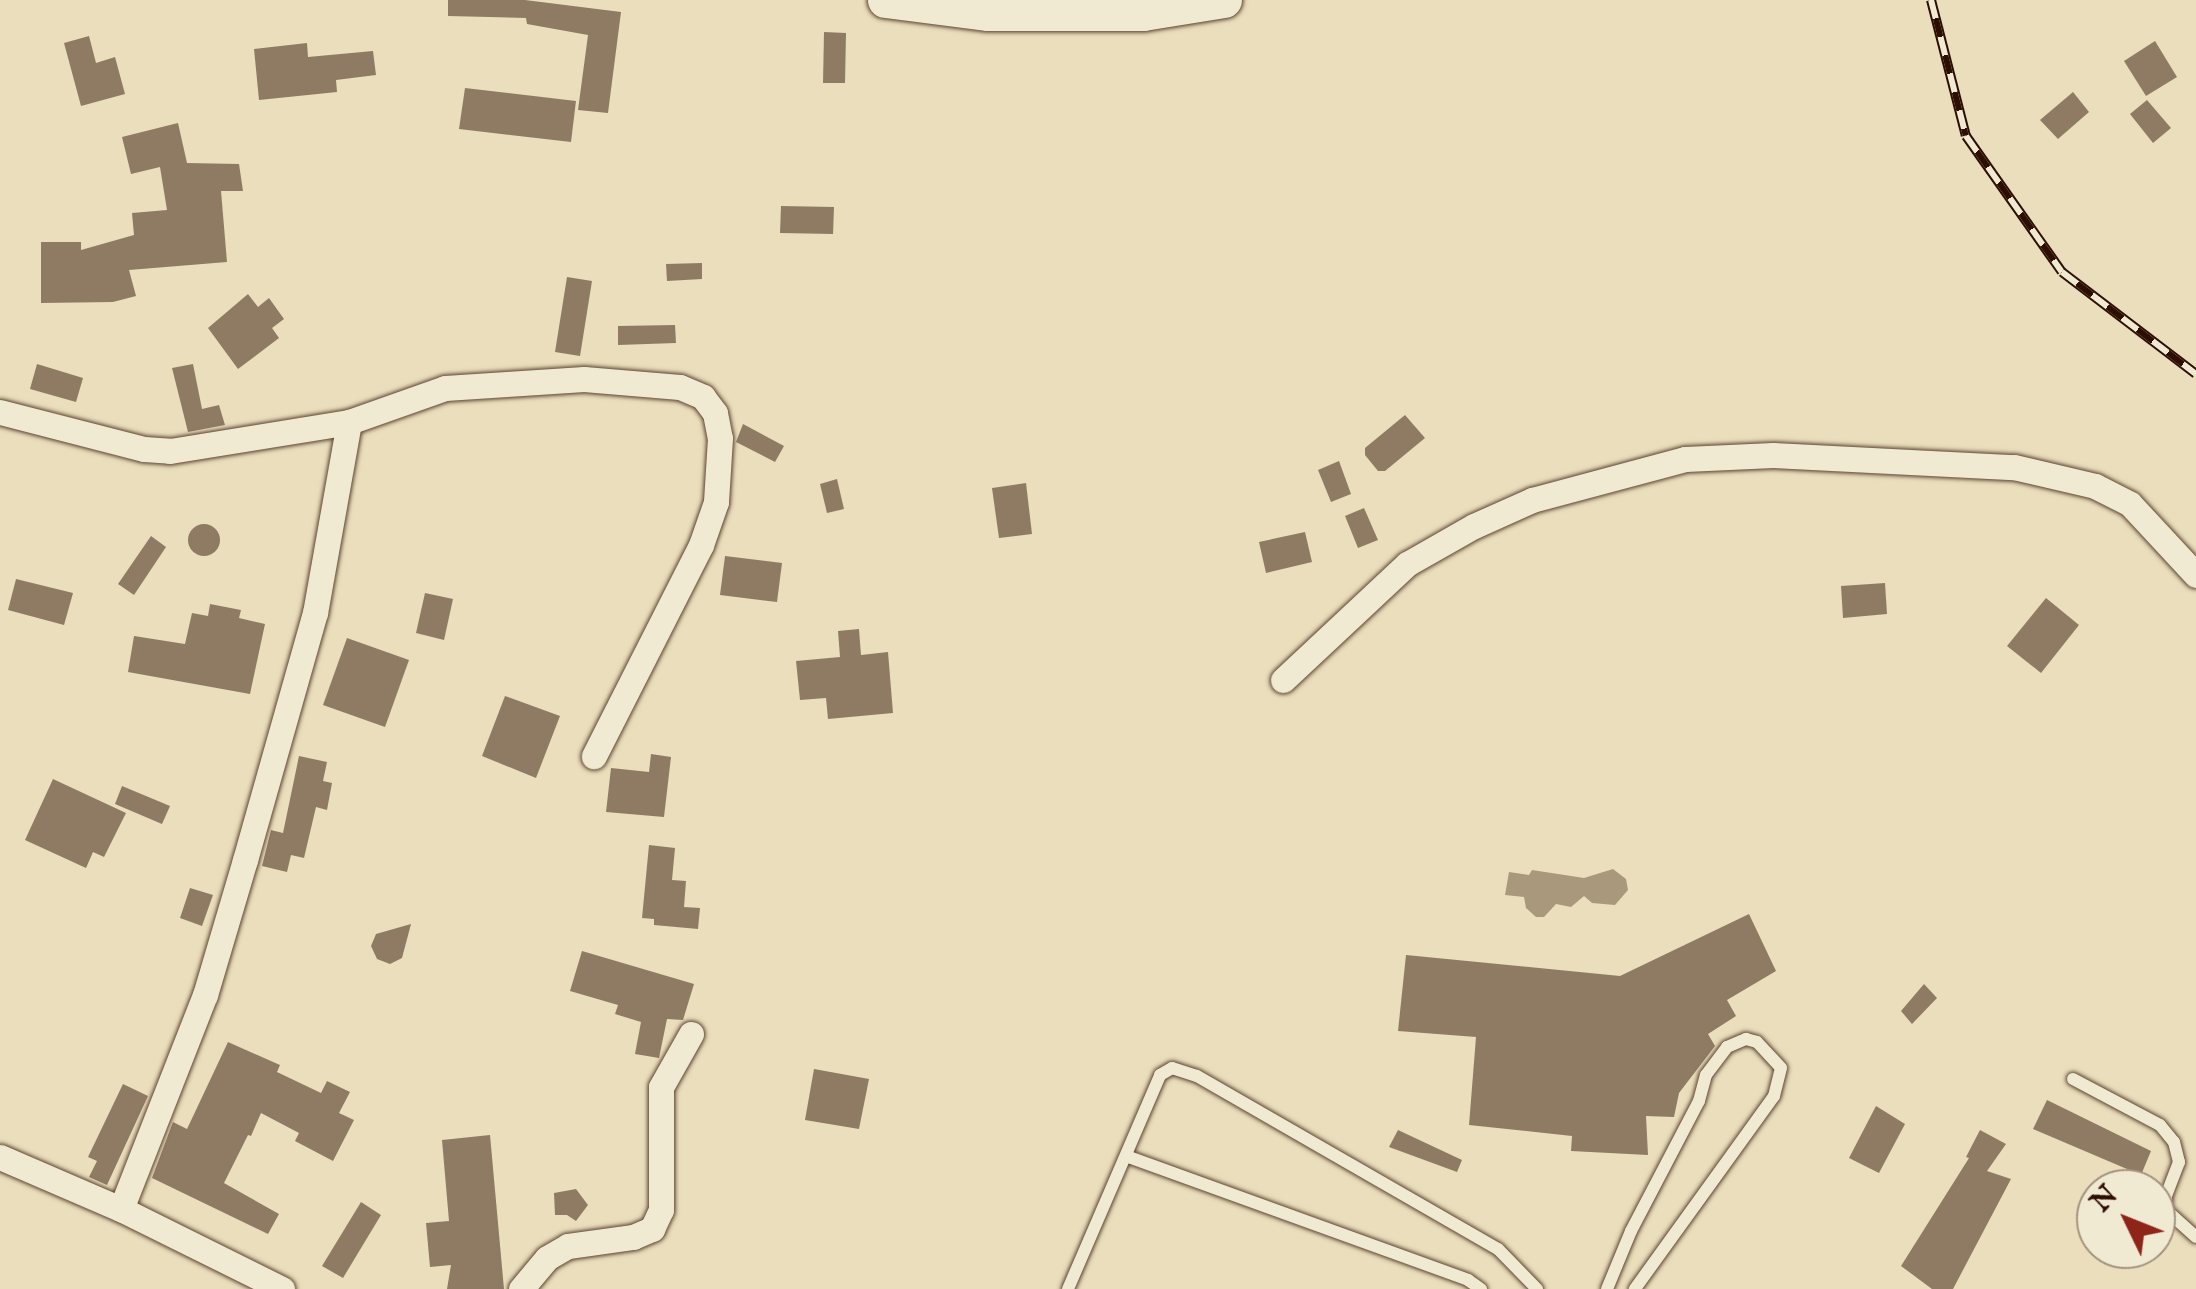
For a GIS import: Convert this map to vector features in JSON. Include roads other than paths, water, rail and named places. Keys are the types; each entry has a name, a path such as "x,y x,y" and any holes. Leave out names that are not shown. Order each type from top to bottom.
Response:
{"main road":[{"path":"885,0 988,13 1142,13 1224,0"}],"street":[{"path":"0,412 144,449 170,451 349,422 446,388 584,379 680,387 712,406 720,438 720,484 710,522 594,756"},
{"path":"121,1209 205,994 245,860 314,613 349,422"},
{"path":"1284,680 1407,564 1474,526 1532,500 1685,459 1773,455 2014,467 2095,486 2130,504 2196,575"},
{"path":"521,1289 546,1258 568,1246 633,1237 652,1229 661,1210 661,1086 691,1034"},
{"path":"0,1157 121,1209 282,1289"}],"lane":[{"path":"1607,1289 1631,1232 1698,1101 1706,1075 1728,1047 1746,1040 1757,1042 1782,1068 1774,1096 1635,1289"},
{"path":"1068,1289 1160,1075 1172,1068 1196,1076 1498,1249 1537,1289"},
{"path":"2072,1079 2160,1126 2174,1142 2178,1162 2166,1196 2166,1210 2196,1237"},
{"path":"1126,1156 1468,1280 1481,1289"}],"railway":[{"path":"1931,0 1966,136 2062,272 2196,374"}]}
